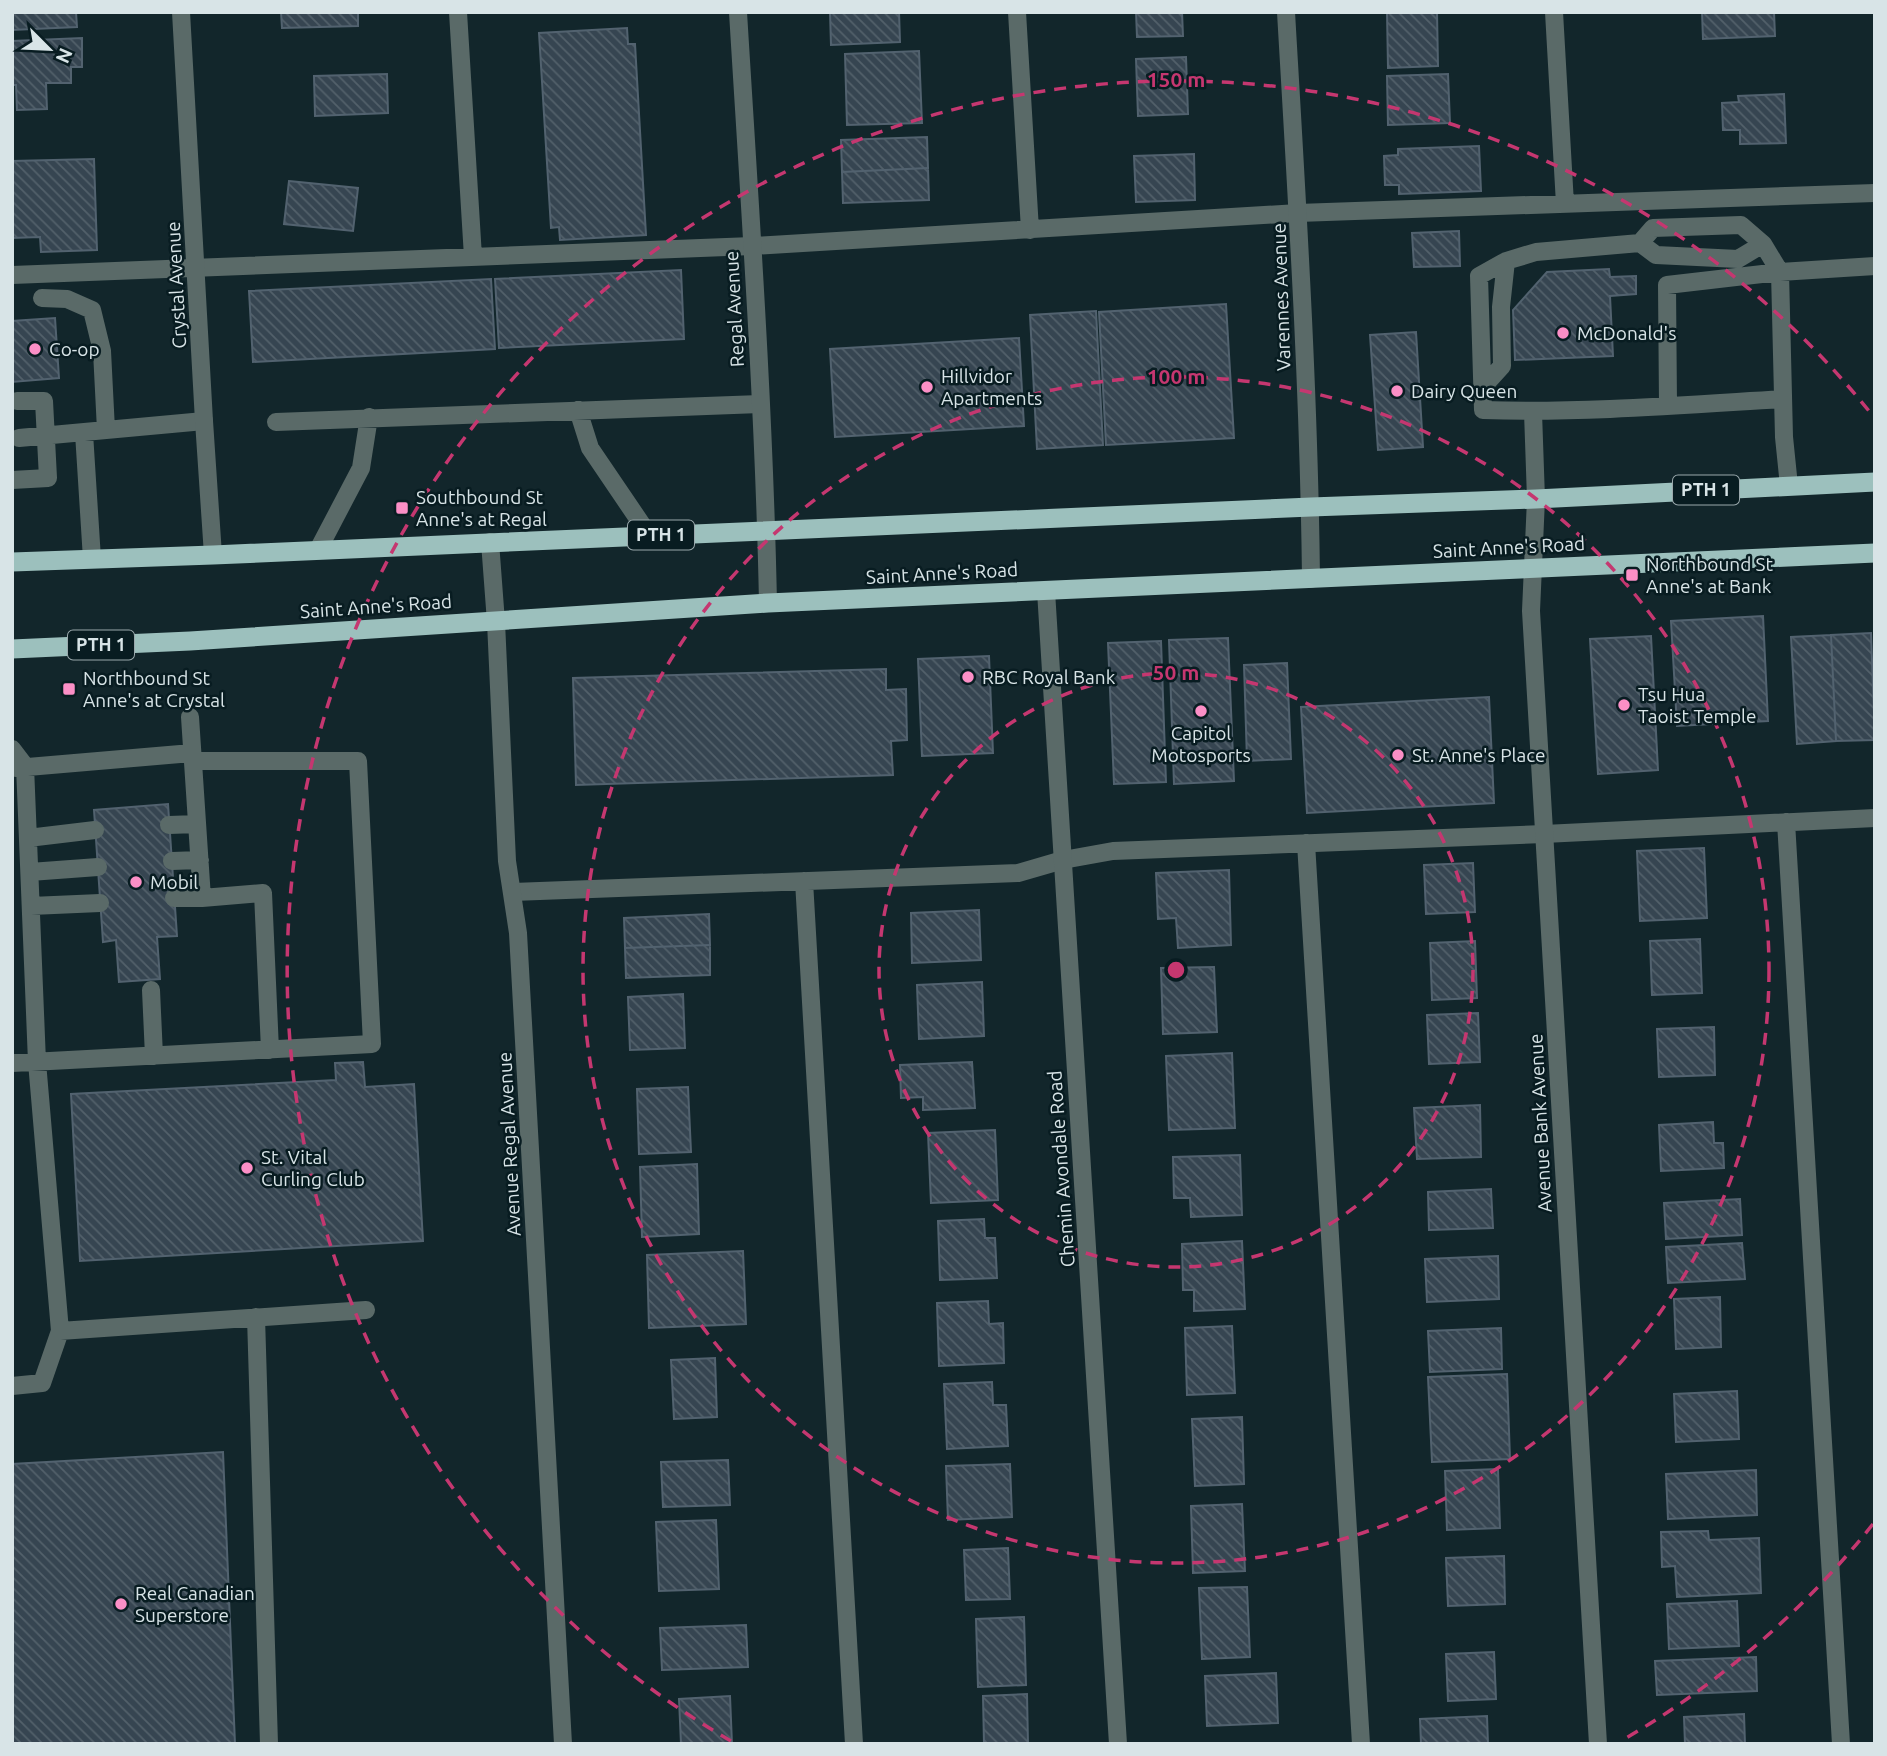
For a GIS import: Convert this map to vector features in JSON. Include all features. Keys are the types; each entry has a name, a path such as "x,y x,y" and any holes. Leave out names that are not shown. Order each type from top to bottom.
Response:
{"highway":[{"name":"PTH 1","path":"12,562 1536,499 1875,482"},
{"name":"Saint Anne's Road","path":"12,649 190,641 768,603 1875,554"}],"street":[{"name":"Crystal Avenue","path":"181,12 213,555"},
{"path":"458,12 472,257"},
{"name":"Regal Avenue","path":"738,12 752,246 768,603"},
{"path":"1017,12 1030,230"},
{"name":"Varennes Avenue","path":"1286,12 1311,507 1311,579"},
{"path":"1554,12 1565,204"},
{"path":"12,275 752,246 1298,213 1875,193"},
{"path":"1640,243 1653,228 1741,226 1763,244 1780,272 1784,437 1789,486"},
{"path":"1763,244 1738,258 1656,255 1640,243 1536,252 1506,261 1501,307 1502,366 1482,388 1483,411 1533,412 1783,399"},
{"path":"1668,405 1667,285 1780,272 1875,266"},
{"path":"42,298 66,299 92,310 102,351 106,430"},
{"path":"12,480 48,478 44,401 17,401"},
{"path":"276,422 760,404"},
{"path":"578,411 590,448 649,535"},
{"name":"Avenue Bank Avenue","path":"1533,412 1536,499 1531,611 1598,1744"},
{"path":"318,550 361,468 369,417"},
{"path":"19,438 204,421"},
{"path":"84,433 92,559"},
{"name":"Avenue Regal Avenue","path":"490,542 507,861 518,933 563,1744"},
{"name":"Chemin Avondale Road","path":"1046,591 1118,1744"},
{"path":"190,717 202,898"},
{"path":"12,749 19,767 28,838 37,1062 60,1331 42,1382 12,1386"},
{"path":"12,1063 372,1044 358,761 193,757 19,767"},
{"path":"513,892 1023,872 1063,860 1113,851 1875,818"},
{"path":"1786,822 1841,1744"},
{"path":"169,825 197,824"},
{"path":"28,838 95,830"},
{"path":"1306,843 1361,1744"},
{"path":"172,861 200,860"},
{"path":"30,872 98,867"},
{"path":"804,881 853,1744"},
{"path":"174,898 263,893 270,1050"},
{"path":"31,906 100,902"},
{"path":"151,990 154,1056"},
{"path":"60,1331 366,1310"},
{"path":"256,1317 268,1744"}],"building":[{"path":"12,12 76,12 77,27 12,30"},
{"path":"281,12 358,12 358,26 282,28"},
{"path":"830,12 899,12 900,42 831,45"},
{"path":"1136,12 1182,12 1183,36 1137,37"},
{"path":"1387,12 1437,12 1438,66 1388,68"},
{"path":"1702,12 1774,12 1775,36 1703,39"},
{"path":"627,28 628,44 635,44 646,235 560,240 559,227 551,228 539,33"},
{"path":"82,38 82,67 71,67 71,83 46,83 47,109 17,110 16,85 12,85 12,41"},
{"path":"919,51 922,123 847,125 845,54"},
{"path":"1186,57 1188,114 1138,116 1136,59"},
{"path":"387,74 388,113 315,116 314,76"},
{"path":"1448,74 1450,123 1388,125 1387,76"},
{"path":"1784,94 1786,143 1740,144 1740,130 1723,130 1722,103 1739,102 1738,96"},
{"path":"927,137 928,168 842,172 841,140"},
{"path":"1479,146 1481,191 1399,194 1399,185 1385,185 1384,156 1398,155 1398,149"},
{"path":"1194,154 1195,200 1136,202 1134,156"},
{"path":"94,159 97,250 41,252 40,237 12,238 12,161"},
{"path":"928,168 929,200 843,203 842,172"},
{"path":"289,181 358,188 353,231 284,224"},
{"path":"1459,231 1460,266 1414,267 1412,233"},
{"name":"McDonald's","path":"1609,269 1610,277 1636,276 1636,294 1610,296 1613,356 1515,360 1513,310 1547,272"},
{"path":"681,270 684,339 499,348 495,279"},
{"path":"491,279 495,349 253,362 249,291"},
{"path":"1226,304 1234,438 1106,445 1099,312"},
{"path":"1096,311 1103,445 1037,449 1030,315"},
{"name":"Co-op","path":"55,318 59,378 12,382 12,321"},
{"name":"Dairy Queen","path":"1416,332 1423,447 1378,450 1370,335"},
{"name":"Hillvidor Apartments","path":"1019,338 1024,426 835,437 830,349"},
{"path":"1763,616 1768,721 1677,726 1671,621"},
{"path":"1871,633 1875,740 1836,741 1831,635"},
{"path":"1831,635 1836,741 1797,744 1791,637"},
{"name":"Tsu Hua Taoist Temple","path":"1651,636 1658,770 1598,774 1590,639"},
{"name":"Capitol Motosports","path":"1228,638 1234,781 1174,784 1169,640"},
{"path":"1161,641 1166,782 1114,784 1108,643"},
{"path":"989,656 993,753 922,756 918,659"},
{"path":"1287,663 1291,759 1247,761 1244,665"},
{"path":"886,669 886,690 906,689 907,740 891,741 893,775 576,785 573,678"},
{"name":"St. Anne's Place","path":"1489,697 1494,803 1307,813 1301,707"},
{"name":"Mobil","path":"168,804 177,936 157,937 160,979 119,982 116,940 103,942 94,810"},
{"path":"1704,848 1707,918 1640,921 1637,851"},
{"path":"1473,863 1475,912 1426,914 1424,865"},
{"path":"1229,870 1231,945 1178,948 1176,918 1158,919 1156,873"},
{"path":"979,910 981,960 912,963 911,913"},
{"path":"709,914 710,945 625,948 624,918"},
{"path":"1700,939 1702,993 1652,995 1650,941"},
{"path":"1475,941 1477,998 1432,1000 1430,943"},
{"path":"710,945 710,975 626,978 625,948"},
{"path":"1214,967 1217,1032 1163,1034 1161,968"},
{"path":"982,982 984,1036 919,1039 917,985"},
{"path":"683,994 685,1048 630,1050 628,997"},
{"path":"1478,1013 1480,1062 1429,1064 1427,1015"},
{"path":"1714,1027 1715,1075 1659,1077 1657,1029"},
{"path":"1232,1053 1235,1128 1169,1130 1166,1056"},
{"name":"St. Vital Curling Club","path":"363,1062 365,1087 414,1084 423,1241 80,1261 71,1094 336,1080 335,1063"},
{"path":"972,1062 975,1108 923,1110 923,1097 901,1098 900,1065"},
{"path":"688,1087 691,1152 639,1154 637,1089"},
{"path":"1480,1105 1481,1157 1417,1159 1414,1108"},
{"path":"1713,1122 1714,1143 1723,1143 1724,1168 1661,1171 1659,1125"},
{"path":"995,1130 998,1200 931,1203 928,1133"},
{"path":"1240,1155 1242,1215 1191,1217 1190,1198 1174,1198 1173,1157"},
{"path":"697,1164 699,1234 642,1237 640,1167"},
{"path":"1491,1189 1493,1228 1429,1230 1428,1192"},
{"path":"1740,1199 1742,1235 1666,1239 1664,1203"},
{"path":"984,1219 985,1238 995,1238 997,1278 940,1280 938,1221"},
{"path":"1242,1241 1245,1309 1194,1311 1194,1290 1183,1290 1182,1244"},
{"path":"1742,1243 1745,1279 1668,1283 1666,1247"},
{"path":"743,1251 746,1324 649,1328 647,1255"},
{"path":"1498,1256 1499,1299 1427,1302 1425,1259"},
{"path":"1720,1297 1721,1347 1676,1349 1674,1299"},
{"path":"988,1301 989,1324 1003,1323 1004,1363 939,1366 937,1303"},
{"path":"1232,1326 1235,1393 1187,1395 1185,1328"},
{"path":"1501,1328 1502,1369 1430,1372 1428,1331"},
{"path":"715,1358 717,1417 674,1419 671,1360"},
{"path":"1507,1374 1510,1459 1432,1462 1428,1377"},
{"path":"992,1382 993,1405 1006,1405 1008,1446 947,1449 944,1384"},
{"path":"1737,1391 1739,1439 1676,1442 1674,1394"},
{"path":"1242,1417 1244,1484 1195,1486 1192,1419"},
{"name":"Real Canadian Superstore","path":"223,1452 235,1744 12,1744 12,1464"},
{"path":"728,1460 730,1505 663,1507 661,1462"},
{"path":"1010,1464 1012,1517 948,1520 946,1466"},
{"path":"1498,1469 1500,1528 1447,1530 1445,1471"},
{"path":"1756,1470 1757,1515 1668,1519 1666,1474"},
{"path":"1242,1504 1245,1571 1193,1573 1191,1506"},
{"path":"716,1520 719,1589 659,1591 656,1522"},
{"path":"1708,1531 1709,1540 1759,1538 1761,1593 1677,1597 1675,1566 1662,1567 1661,1532"},
{"path":"1008,1548 1010,1599 966,1600 964,1550"},
{"path":"1504,1556 1505,1604 1448,1606 1446,1558"},
{"path":"1247,1587 1250,1657 1202,1659 1199,1588"},
{"path":"1737,1601 1739,1646 1669,1649 1667,1604"},
{"path":"1024,1617 1026,1685 978,1687 976,1619"},
{"path":"746,1625 748,1667 662,1670 660,1628"},
{"path":"1494,1652 1496,1699 1448,1701 1446,1654"},
{"path":"1756,1657 1757,1691 1657,1695 1655,1661"},
{"path":"1276,1673 1278,1723 1207,1726 1205,1676"},
{"path":"1027,1694 1028,1744 984,1744 983,1696"},
{"path":"730,1696 732,1744 681,1744 679,1699"},
{"path":"1744,1714 1745,1744 1685,1744 1684,1717"},
{"path":"1487,1716 1488,1744 1421,1744 1420,1719"}],"place":[{"name":"McDonald's","path":"1563,333"},
{"name":"Co-op","path":"35,349"},
{"name":"Hillvidor Apartments","path":"927,387"},
{"name":"Dairy Queen","path":"1397,391"},
{"name":"Southbound St Anne's at Regal","path":"402,508"},
{"name":"Northbound St Anne's at Bank","path":"1632,575"},
{"name":"RBC Royal Bank","path":"968,677"},
{"name":"Northbound St Anne's at Crystal","path":"69,689"},
{"name":"Tsu Hua Taoist Temple","path":"1624,705"},
{"name":"Capitol Motosports","path":"1201,711"},
{"name":"St. Anne's Place","path":"1398,755"},
{"name":"Mobil","path":"136,882"},
{"name":"St. Vital Curling Club","path":"247,1168"},
{"name":"Real Canadian Superstore","path":"121,1604"}]}
